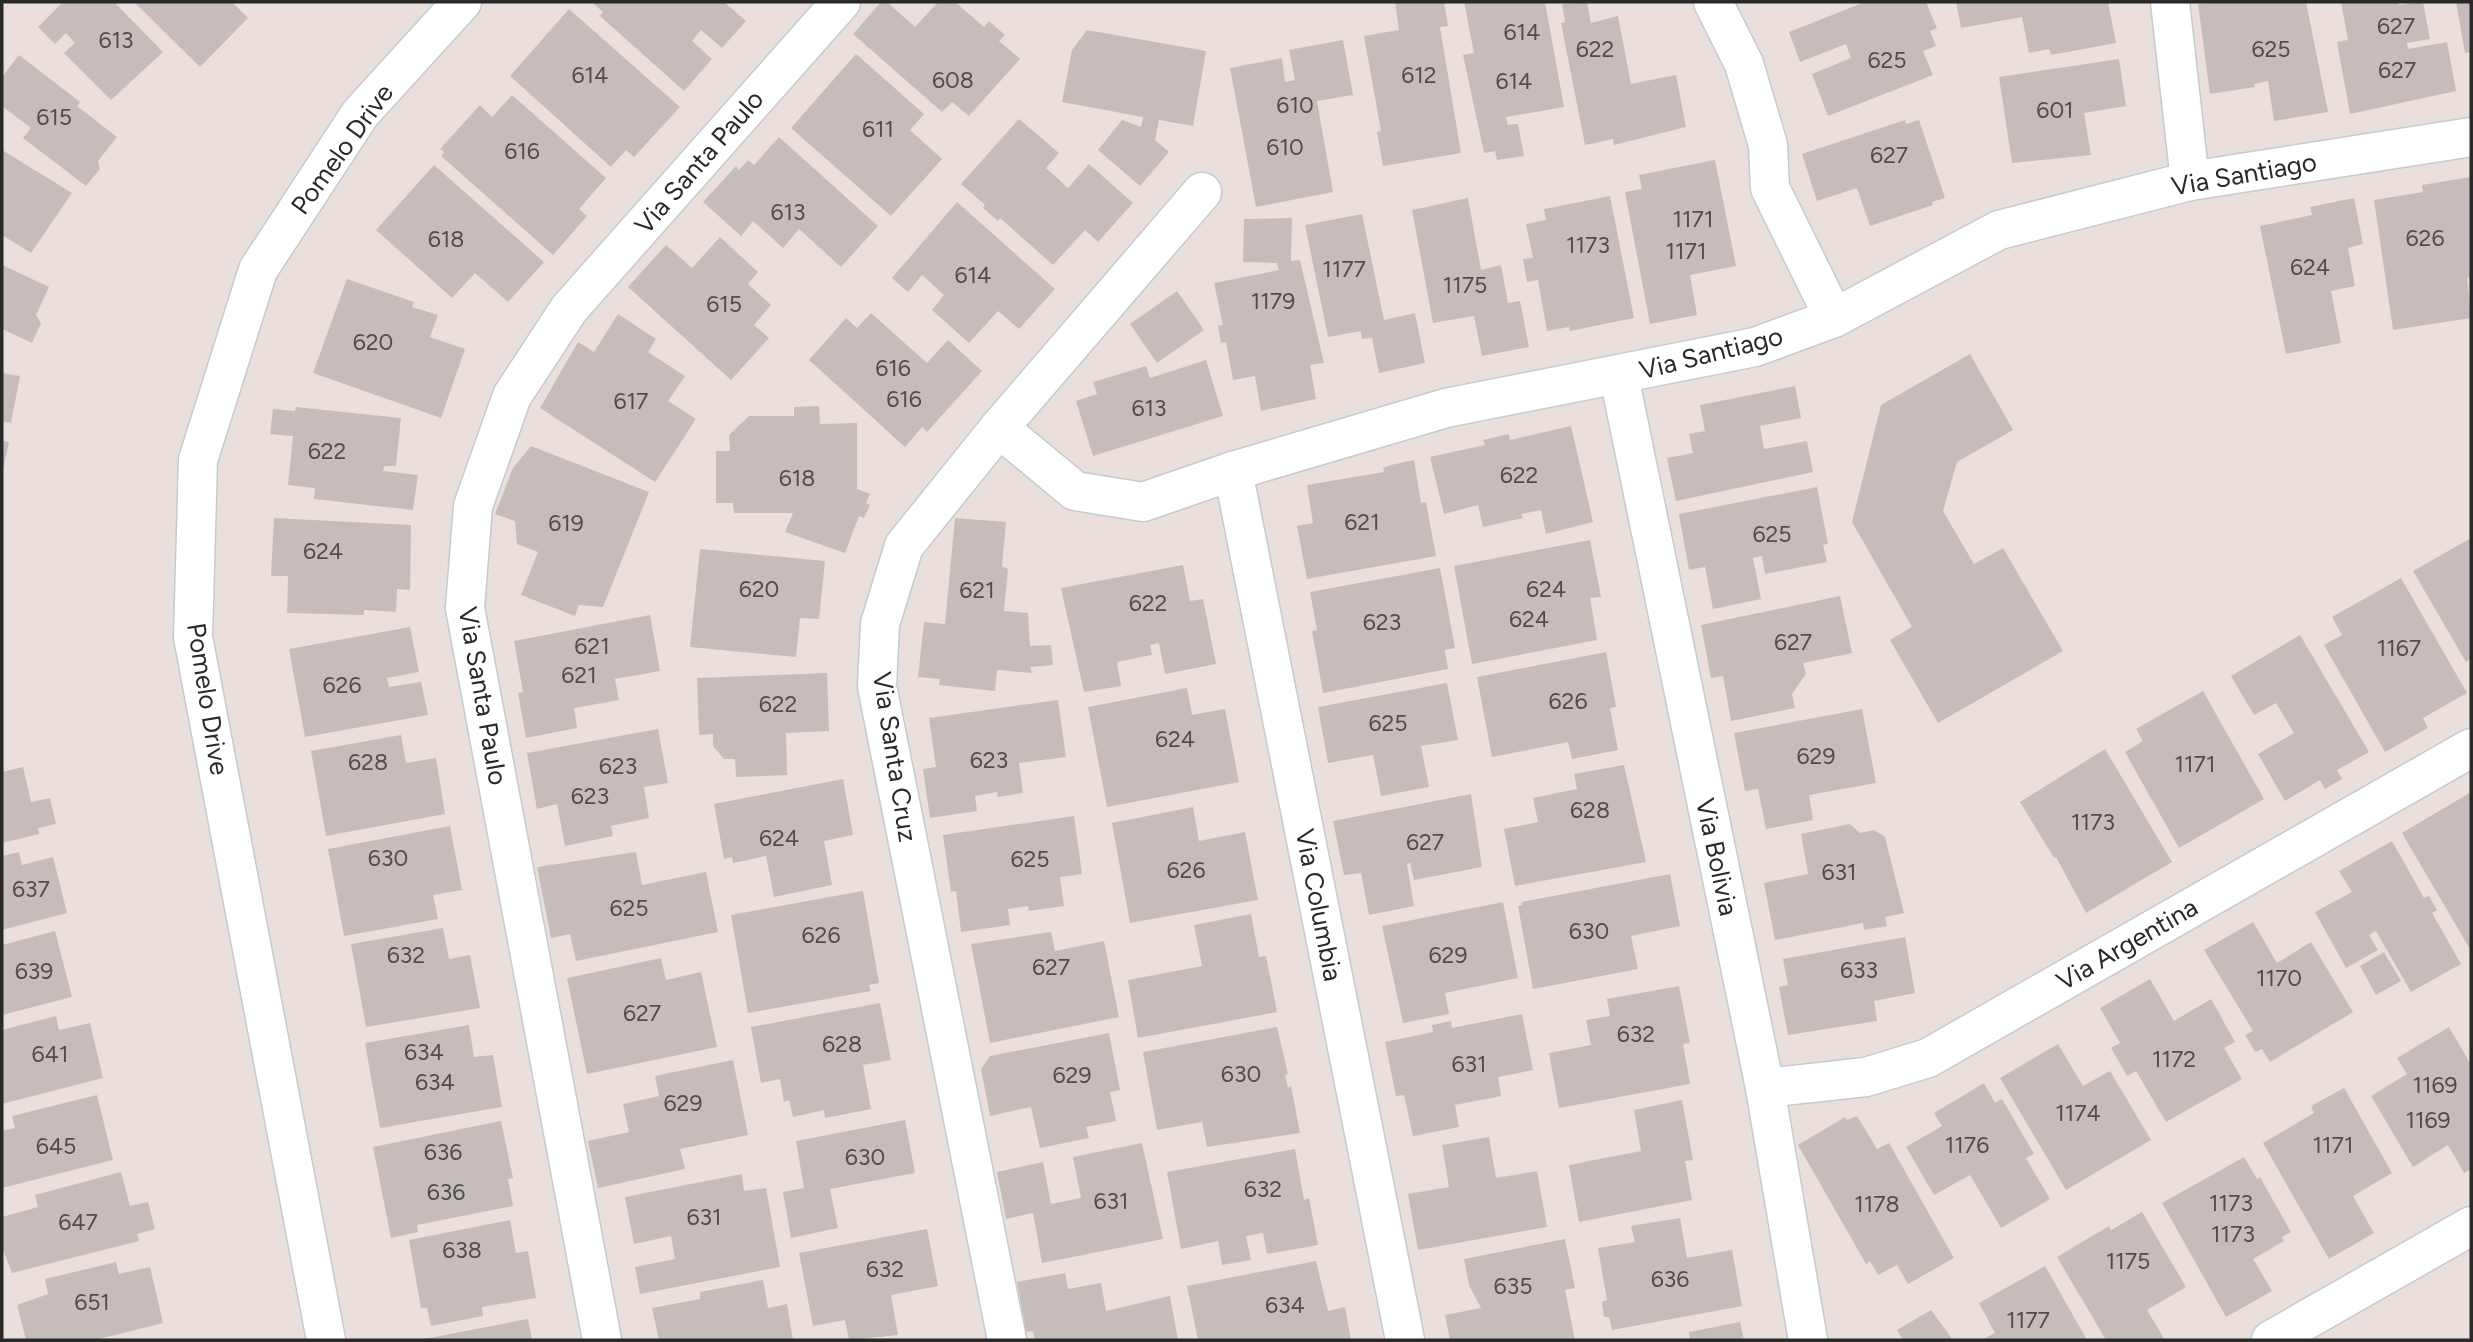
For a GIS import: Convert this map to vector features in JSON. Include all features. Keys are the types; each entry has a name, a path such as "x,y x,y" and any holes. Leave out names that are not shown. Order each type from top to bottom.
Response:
{"street":[{"name":"Pomelo Drive","path":"326,1340 193,637 198,460 258,270 360,114 462,2"},
{"name":"Via Santa Paulo","path":"602,1340 465,608 473,506 512,396 569,309 841,2"},
{"path":"1713,2 1744,64 1769,145 1770,188 1835,318"},
{"path":"2169,2 2190,181"},
{"name":"Via Santiago","path":"999,428 1075,491 1143,502 1233,471 1446,408 1619,376 1755,347 1835,318 1999,230 2190,181 2471,137"},
{"name":"Via Santa Cruz","path":"1007,1340 877,686 880,624 904,546 999,428 1202,192"},
{"name":"Via Bolivia","path":"1619,376 1765,1088 1808,1340"},
{"name":"Via Columbia","path":"1233,471 1405,1340"},
{"name":"Via Argentina","path":"1765,1088 1866,1077 1928,1058 2471,748"},
{"path":"2270,1340 2471,1226"}],"building":[{"path":"63,2 114,2 163,52 111,100 64,53 75,43 66,33 55,44 38,27"},
{"path":"134,2 232,2 248,18 200,67"},
{"path":"592,2 724,2 746,21 722,48 701,30 692,41 712,59 684,91 600,16 603,12"},
{"path":"881,2 887,2 915,27 938,2 955,2 984,27 989,21 1005,35 999,41 1020,59 969,116 952,102 942,112 853,34"},
{"path":"1395,2 1444,2 1448,26 1440,27 1461,153 1383,166 1377,132 1381,131 1364,36 1399,30"},
{"path":"1464,2 1545,2 1564,107 1506,117 1508,125 1518,124 1524,156 1497,160 1495,151 1484,153 1463,55 1474,53"},
{"path":"1587,2 1591,23 1618,16 1631,84 1676,75 1686,127 1614,145 1613,139 1585,145 1561,23 1565,22 1562,4"},
{"path":"1865,2 1926,2 1937,28 1930,31 1936,46 1923,51 1933,75 1828,116 1812,74 1851,58 1846,44 1800,62 1789,32"},
{"path":"1956,2 2108,2 2116,43 2051,55 2049,49 2029,53 2022,17 1961,28"},
{"path":"2306,2 2328,112 2274,121 2268,81 2254,84 2255,87 2210,94 2198,4"},
{"path":"2341,2 2398,2 2399,5 2423,2 2430,39 2407,43 2408,49 2447,42 2456,91 2350,114 2337,42 2348,40"},
{"path":"2456,2 2471,2 2471,52 2465,53"},
{"path":"569,9 680,107 634,157 626,150 611,167 510,76"},
{"path":"1087,30 1206,51 1193,126 1159,120 1155,140 1169,152 1140,186 1098,150 1122,120 1141,127 1143,117 1062,102 1072,50"},
{"path":"1343,40 1353,95 1317,101 1333,192 1256,207 1230,68 1282,58 1285,82 1295,80 1289,50"},
{"path":"856,54 924,114 910,130 942,159 891,216 791,128"},
{"path":"19,55 80,102 77,106 117,137 98,161 100,169 86,186 23,138 31,128 2,106 2,77"},
{"path":"2119,59 2126,106 2084,113 2091,155 2012,163 1999,77"},
{"path":"512,95 606,178 579,209 587,216 553,255 441,156 444,152 440,149 480,105 492,117"},
{"path":"1019,119 1059,153 1046,168 1068,188 1089,164 1133,203 1098,242 1085,230 1053,265 1000,218 998,221 983,208 985,205 961,184"},
{"path":"1905,120 1906,124 1919,120 1945,198 1932,202 1933,205 1870,226 1857,188 1817,201 1802,154"},
{"path":"779,137 878,226 841,267 799,229 783,248 753,221 741,236 703,202 736,166 739,170 748,160 754,165"},
{"path":"2,150 72,193 31,253 2,235"},
{"path":"1715,160 1736,266 1690,275 1697,315 1650,324 1625,192 1642,189 1639,175"},
{"path":"434,165 544,262 508,302 475,273 452,298 376,230"},
{"path":"2471,177 2471,277 2467,278 2471,318 2393,330 2374,200 2423,192 2422,185"},
{"path":"1610,196 1634,318 1570,331 1569,327 1547,331 1538,280 1527,282 1523,259 1533,258 1526,224 1546,220 1544,209"},
{"path":"1468,198 1481,270 1501,265 1508,303 1520,301 1529,347 1482,356 1474,316 1433,323 1412,210"},
{"path":"2354,198 2363,244 2348,248 2355,286 2331,291 2341,343 2286,354 2260,226 2312,215 2310,207"},
{"path":"957,202 1055,289 1019,329 998,311 969,343 932,310 944,295 922,275 908,292 892,278"},
{"path":"1362,214 1384,320 1415,313 1425,363 1379,373 1372,338 1362,339 1361,331 1328,337 1305,225"},
{"path":"1292,218 1291,261 1300,260 1324,363 1310,365 1316,399 1261,411 1255,376 1233,380 1226,342 1221,343 1218,326 1223,325 1214,283 1279,270 1277,263 1243,262 1244,219"},
{"path":"720,237 758,272 748,284 771,305 754,325 769,338 731,380 628,287 666,245 692,268"},
{"path":"2,265 49,287 36,315 41,323 32,343 2,329"},
{"path":"347,279 414,302 412,307 438,315 430,337 465,349 441,418 313,373"},
{"path":"1177,291 1204,330 1157,363 1130,324"},
{"path":"871,313 927,363 948,340 982,371 927,432 922,427 905,447 809,360 846,318 857,328"},
{"path":"618,314 656,339 648,352 685,376 668,401 696,419 655,482 540,408 578,342 594,352"},
{"path":"1970,354 2013,430 1957,462 1943,511 1974,564 2003,548 2063,651 1938,723 1890,640 1912,627 1852,522 1881,405"},
{"path":"1206,360 1223,416 1093,456 1076,401 1097,394 1093,382 1146,366 1150,378"},
{"path":"2,373 20,376 11,423 2,421"},
{"path":"1795,386 1801,418 1760,426 1764,449 1807,441 1813,472 1676,501 1667,458 1693,453 1689,434 1705,431 1700,405"},
{"path":"819,406 820,424 857,423 857,489 870,494 866,503 870,505 864,518 859,516 845,553 785,532 793,513 734,513 733,503 716,503 716,451 730,451 729,435 749,416 794,416 794,407"},
{"path":"296,407 401,418 396,466 384,466 383,471 418,475 413,510 314,499 315,488 288,485 293,436 270,434 273,409 295,411"},
{"path":"1571,426 1593,522 1546,534 1541,510 1521,514 1523,518 1483,527 1478,505 1444,514 1430,457 1485,445 1483,440 1509,434 1510,440"},
{"path":"2,441 9,442 3,469 2,469"},
{"path":"531,446 649,492 603,607 579,605 575,616 521,595 538,552 517,544 515,521 495,514 513,468"},
{"path":"1414,460 1421,503 1426,502 1436,556 1307,579 1297,526 1313,523 1307,485 1384,472 1383,468"},
{"path":"1817,487 1828,544 1823,545 1827,562 1765,574 1762,556 1753,558 1761,599 1713,609 1705,567 1689,570 1679,514"},
{"path":"274,518 411,525 410,590 397,589 396,612 364,610 364,615 287,613 288,576 271,576"},
{"path":"955,518 1006,522 1002,566 1008,569 1004,611 1028,613 1030,646 1051,645 1053,665 1030,667 1032,673 997,670 995,691 939,685 940,679 918,677 924,622 945,624"},
{"path":"2471,538 2471,659 2466,662 2413,571"},
{"path":"1590,540 1601,597 1590,598 1597,640 1472,664 1454,566"},
{"path":"700,549 825,561 819,619 800,618 796,657 690,647"},
{"path":"1183,565 1190,601 1203,599 1216,664 1165,674 1159,643 1150,645 1152,655 1117,662 1121,686 1084,692 1061,588"},
{"path":"1440,568 1455,648 1445,650 1448,669 1323,693 1312,631 1317,630 1310,592"},
{"path":"2401,578 2467,693 2423,718 2428,728 2385,752 2324,645 2342,635 2332,617"},
{"path":"1840,596 1852,653 1803,663 1806,674 1792,694 1795,708 1731,721 1723,676 1711,678 1701,625"},
{"path":"650,615 660,671 615,679 619,700 574,708 577,728 526,738 518,693 523,692 514,641"},
{"path":"410,627 419,672 387,678 389,687 421,682 428,715 305,737 289,649"},
{"path":"2300,635 2369,752 2337,770 2342,779 2325,789 2320,780 2285,801 2258,754 2294,733 2276,703 2254,715 2231,676"},
{"path":"1606,652 1616,707 1610,708 1618,750 1572,759 1568,742 1492,757 1477,677"},
{"path":"827,673 829,731 786,733 787,775 736,777 735,759 724,759 713,746 713,734 699,735 697,678"},
{"path":"1447,683 1458,740 1421,746 1429,787 1381,796 1373,755 1328,763 1318,707"},
{"path":"1187,688 1192,715 1225,709 1239,782 1107,807 1088,707"},
{"path":"2203,691 2264,799 2179,848 2125,752 2143,741 2136,729"},
{"path":"1058,700 1066,757 1019,763 1023,793 998,797 997,792 975,796 977,811 930,818 923,769 936,767 929,718"},
{"path":"1862,709 1876,783 1809,795 1813,820 1766,829 1758,789 1745,791 1734,733"},
{"path":"658,729 668,783 644,787 649,818 611,826 613,836 565,846 557,804 537,809 527,753"},
{"path":"401,735 406,763 436,758 445,814 326,836 311,751"},
{"path":"2105,749 2172,862 2086,913 2056,857 2054,858 2020,802"},
{"path":"1624,765 1646,862 1515,886 1504,829 1538,822 1533,798 1577,789 1574,774"},
{"path":"23,767 31,802 50,798 56,824 38,828 39,834 2,843 2,772"},
{"path":"843,779 853,835 824,841 832,885 774,897 766,856 733,863 732,857 724,859 714,804"},
{"path":"2471,792 2471,951 2402,833"},
{"path":"1471,794 1482,867 1414,880 1410,863 1407,864 1414,906 1369,915 1361,873 1344,875 1333,821"},
{"path":"1193,807 1199,841 1245,832 1258,900 1130,923 1112,823"},
{"path":"1074,816 1082,874 1060,877 1064,906 1029,911 1028,906 1008,909 1010,925 961,932 956,891 951,892 943,835"},
{"path":"1850,824 1860,833 1874,830 1885,837 1904,913 1885,917 1887,926 1864,930 1863,923 1775,940 1764,883 1808,874 1801,834"},
{"path":"450,826 462,890 433,895 438,919 344,936 328,849"},
{"path":"2392,841 2424,898 2429,896 2437,910 2432,913 2461,964 2411,992 2376,931 2369,935 2378,950 2346,968 2315,912 2352,892 2339,871"},
{"path":"19,852 22,865 53,857 67,913 2,930 2,856"},
{"path":"636,852 642,885 706,872 718,932 576,961 570,934 551,938 537,867"},
{"path":"1670,874 1680,926 1631,936 1638,969 1533,989 1518,906 1522,905 1522,902"},
{"path":"863,891 879,983 869,985 871,991 748,1013 731,915"},
{"path":"1503,902 1518,978 1445,993 1449,1014 1403,1023 1382,926"},
{"path":"1251,914 1259,957 1266,956 1277,1012 1138,1038 1128,980 1202,966 1194,925"},
{"path":"2253,922 2277,963 2311,942 2353,1012 2270,1062 2262,1049 2255,1052 2245,1035 2253,1031 2204,950"},
{"path":"443,928 449,959 470,955 480,1008 366,1027 351,944"},
{"path":"55,931 72,997 2,1015 2,945"},
{"path":"1051,932 1055,951 1104,941 1119,1017 990,1043 971,944"},
{"path":"1905,937 1915,993 1874,1001 1877,1021 1788,1035 1779,987 1788,985 1783,959"},
{"path":"2384,952 2401,981 2376,995 2360,966"},
{"path":"661,958 666,980 701,972 717,1047 587,1074 567,978"},
{"path":"2150,979 2174,1021 2211,999 2235,1042 2224,1048 2242,1079 2166,1122 2136,1071 2127,1076 2111,1048 2120,1043 2100,1008"},
{"path":"1679,986 1690,1043 1683,1044 1690,1084 1559,1108 1549,1053 1591,1045 1586,1020 1610,1016 1607,999"},
{"path":"880,1003 891,1060 863,1065 871,1109 825,1118 824,1110 793,1117 789,1100 784,1102 780,1079 761,1083 751,1027"},
{"path":"1522,1014 1533,1070 1498,1077 1501,1096 1455,1105 1459,1127 1413,1136 1404,1095 1396,1096 1385,1042 1433,1032 1432,1025 1451,1021 1452,1028"},
{"path":"56,1016 59,1030 90,1023 103,1078 2,1104 2,1030"},
{"path":"469,1025 474,1057 493,1055 502,1107 380,1128 365,1043"},
{"path":"1277,1027 1288,1074 1285,1075 1288,1088 1291,1086 1300,1133 1207,1147 1202,1122 1157,1130 1143,1052"},
{"path":"2449,1027 2471,1065 2471,1169 2464,1173 2448,1145 2413,1167 2371,1096 2407,1074 2397,1058"},
{"path":"1109,1033 1120,1090 1110,1092 1116,1121 1086,1127 1089,1138 1040,1148 1031,1107 990,1116 981,1069 990,1056"},
{"path":"2058,1044 2083,1086 2110,1071 2151,1140 2066,1190 2000,1078"},
{"path":"733,1060 748,1135 680,1149 685,1169 598,1188 588,1141 629,1132 623,1104 659,1096 655,1076"},
{"path":"1984,1083 1995,1103 2002,1099 2034,1154 2026,1158 2050,1199 2001,1228 1970,1175 1934,1195 1906,1147 1942,1126 1934,1113"},
{"path":"2344,1088 2392,1173 2353,1196 2374,1233 2329,1259 2263,1143 2314,1113 2311,1106"},
{"path":"97,1095 113,1160 2,1188 2,1131 15,1128 12,1116"},
{"path":"1682,1100 1693,1160 1685,1161 1692,1200 1579,1222 1569,1165 1641,1151 1634,1110"},
{"path":"1857,1116 1877,1149 1889,1143 1954,1258 1908,1284 1897,1265 1878,1275 1870,1261 1866,1264 1798,1145 1845,1117 1847,1120"},
{"path":"905,1120 915,1173 830,1189 838,1228 791,1238 783,1192 804,1188 796,1141"},
{"path":"501,1121 513,1178 508,1179 513,1206 417,1225 418,1232 391,1238 373,1147"},
{"path":"1489,1137 1496,1178 1537,1171 1547,1227 1418,1250 1408,1194 1449,1187 1442,1145"},
{"path":"1142,1143 1163,1239 1042,1263 1033,1213 1006,1219 997,1172 1043,1162 1051,1204 1081,1198 1073,1157"},
{"path":"1295,1149 1304,1200 1309,1198 1318,1245 1267,1254 1263,1233 1246,1236 1251,1260 1222,1265 1218,1241 1181,1249 1167,1172"},
{"path":"2244,1157 2257,1179 2260,1177 2291,1232 2282,1237 2284,1241 2253,1259 2272,1291 2226,1317 2162,1203"},
{"path":"121,1172 130,1206 148,1202 155,1229 137,1234 139,1241 12,1273 2,1247 2,1217 38,1207 35,1195"},
{"path":"742,1174 744,1191 766,1188 780,1267 640,1294 635,1267 675,1259 671,1236 634,1244 625,1197"},
{"path":"2142,1212 2186,1287 2147,1310 2165,1340 2106,1340 2057,1257 2109,1226 2111,1230"},
{"path":"1680,1218 1687,1258 1732,1250 1742,1306 1612,1330 1609,1317 1604,1317 1602,1302 1607,1300 1598,1248 1635,1242 1631,1226"},
{"path":"510,1220 516,1253 528,1251 536,1298 482,1307 483,1316 431,1326 427,1308 421,1308 409,1240"},
{"path":"927,1229 938,1286 891,1295 898,1335 849,1340 845,1320 813,1326 799,1253"},
{"path":"1565,1239 1575,1288 1565,1290 1575,1340 1450,1340 1445,1315 1481,1308 1469,1285 1464,1259"},
{"path":"1316,1261 1328,1311 1345,1307 1351,1340 1198,1340 1187,1286"},
{"path":"116,1262 119,1274 150,1267 163,1323 95,1340 26,1340 17,1305 48,1294 45,1279"},
{"path":"2045,1266 2087,1340 1982,1340 1995,1333 1979,1303"},
{"path":"1065,1273 1068,1289 1101,1283 1106,1311 1170,1296 1178,1340 1035,1340 1033,1331 1026,1332 1017,1282"},
{"path":"763,1280 768,1308 787,1304 793,1340 659,1340 652,1308 700,1299 700,1292"},
{"path":"1931,1310 1953,1340 1903,1340 1897,1330"},
{"path":"528,1319 532,1340 424,1340 424,1339"},
{"path":"1740,1322 1744,1340 1690,1340 1689,1332"}]}
